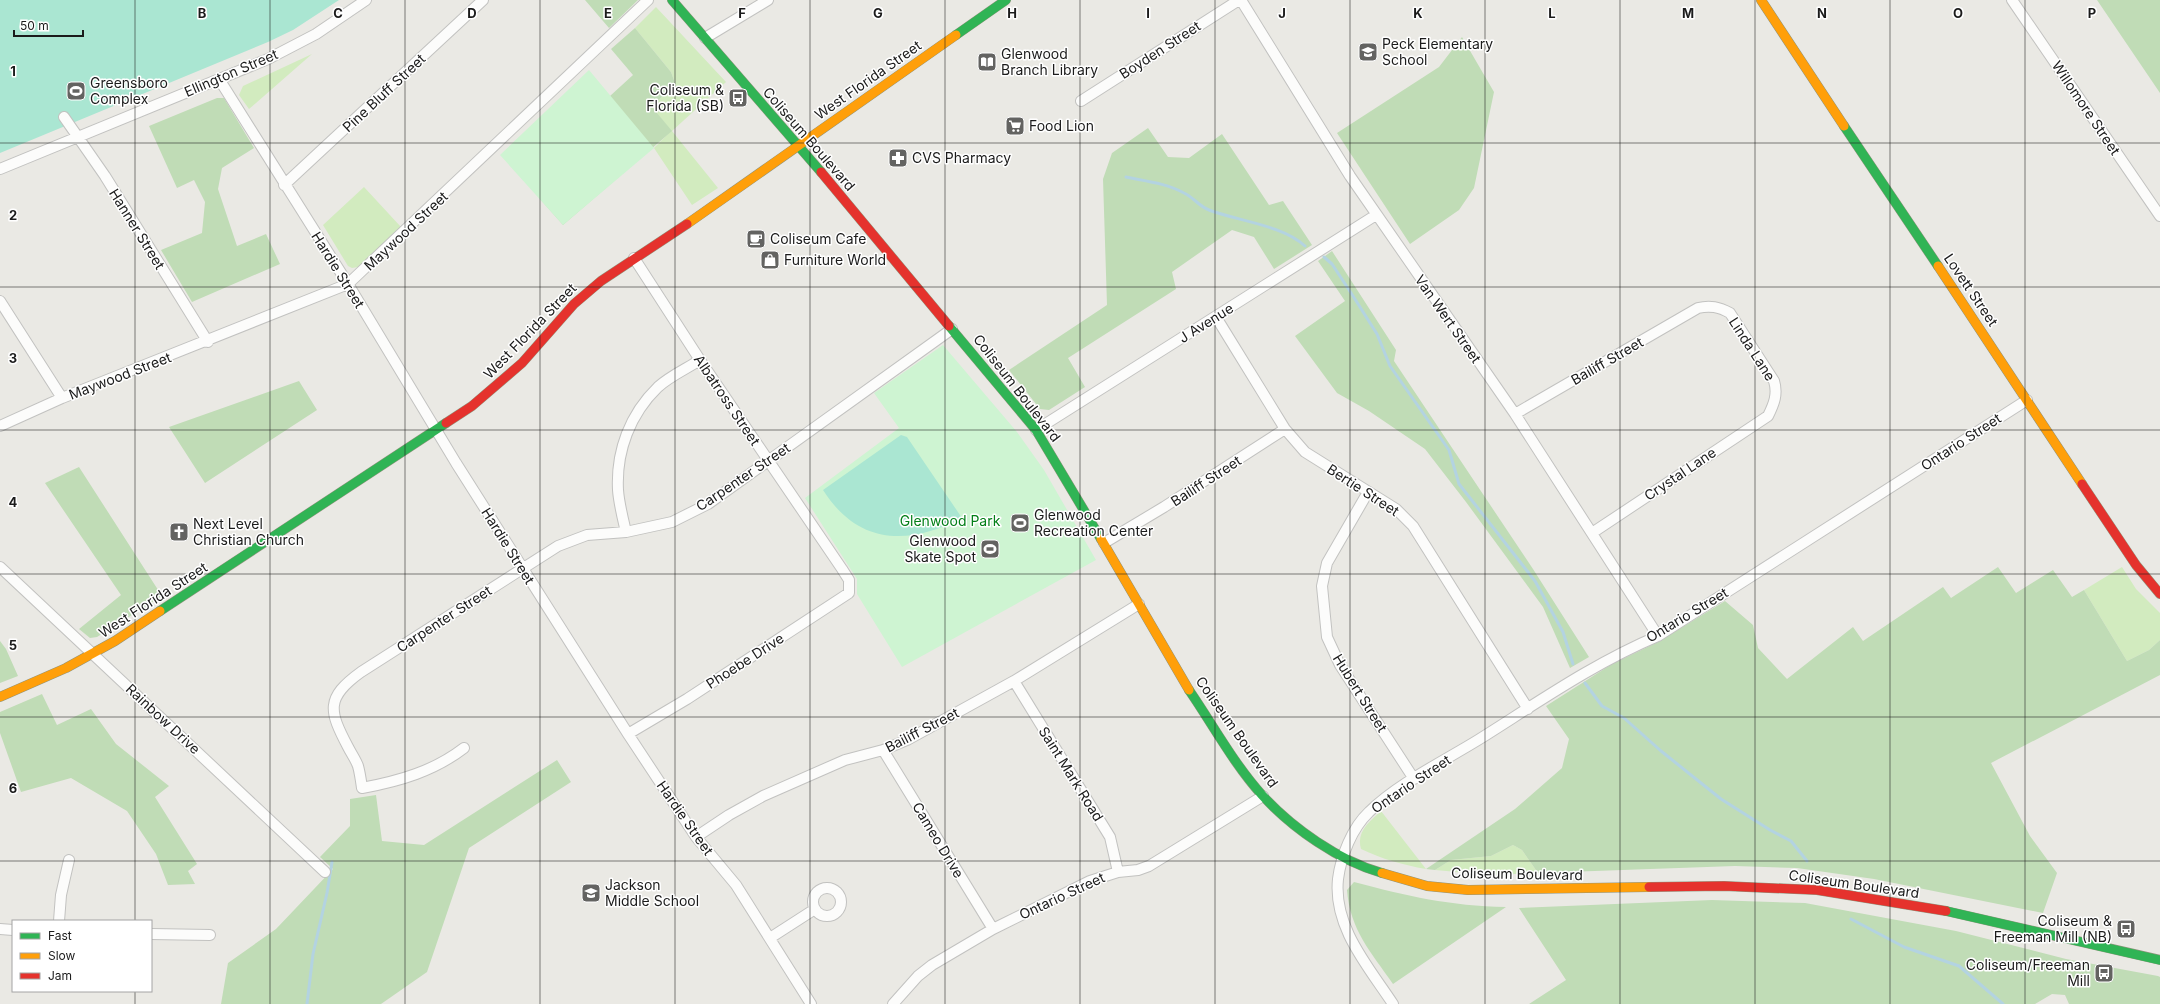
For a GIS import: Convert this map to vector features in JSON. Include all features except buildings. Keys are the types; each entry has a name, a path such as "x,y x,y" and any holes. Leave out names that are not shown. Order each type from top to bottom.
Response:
{"main road":[{"name":"Coliseum Boulevard","path":"672,0 799,146 1036,430 1104,542 1188,688 1247,776 1263,796 1305,833 1344,857 1368,869 1427,886 1468,890 1724,886 1817,890 1944,911 2160,960"},
{"name":"West Florida Street","path":"0,697 42,680 94,654 436,431 500,383 522,363 574,304 601,281 701,215 1006,0"},
{"name":"Lovett Street","path":"1761,0 2116,536 2136,565 2160,594"}],"street":[{"name":"Ellington Street","path":"0,169 268,58 302,41 366,0"},
{"name":"Pine Bluff Street","path":"284,185 483,0"},
{"name":"Maywood Street","path":"0,426 62,398 208,342 348,284 648,0"},
{"path":"706,38 768,0"},
{"name":"Boyden Street","path":"1081,101 1240,0"},
{"name":"Van Wert Street","path":"1240,0 1376,215 1515,414 1658,636"},
{"name":"Willomore Street","path":"2012,0 2160,216"},
{"name":"Hardie Street","path":"219,79 284,185 348,284 436,431 628,734 696,838 736,885 812,1004"},
{"name":"Hanner Street","path":"64,117 105,176 208,342"},
{"name":"J Avenue","path":"1036,430 1376,215"},
{"name":"Albatross Street","path":"634,258 700,360 849,580"},
{"path":"0,301 62,398"},
{"name":"Linda Lane","path":"1698,308 1715,307 1730,313 1774,381 1776,390 1775,403 1768,416"},
{"name":"Bailiff Street","path":"1515,414 1698,308"},
{"name":"Bertie Street","path":"1216,317 1285,429 1305,452 1396,509 1413,526 1528,709"},
{"name":"Carpenter Street","path":"464,748 446,762 422,773 362,788 358,766 339,730 333,713 336,698 345,683 558,546 587,536 626,532 672,522 700,508 952,329"},
{"path":"626,532 618,490 620,452 632,421 646,400 660,386 700,360"},
{"name":"Ontario Street","path":"1393,1004 1356,949 1344,924 1338,896 1338,878 1351,837 1369,812 1414,779 1604,662 1658,636 2027,400"},
{"name":"Crystal Lane","path":"1592,533 1768,416"},
{"name":"Bailiff Street","path":"1104,542 1164,508 1285,429"},
{"name":"Hubert Street","path":"1368,492 1327,563 1322,586 1327,637 1340,665 1414,779"},
{"name":"Rainbow Drive","path":"0,567 325,872"},
{"name":"Phoebe Drive","path":"628,734 687,699 849,593 849,580"},
{"name":"Bailiff Street","path":"696,838 729,815 762,796 845,760 883,750 907,740 1014,681 1139,604"},
{"name":"Saint Mark Road","path":"1014,681 1110,836 1118,872"},
{"name":"Cameo Drive","path":"883,750 993,929"},
{"name":"Ontario Street","path":"893,1004 918,976 932,965 993,929 1090,881 1118,872 1138,870 1149,866 1263,796"},
{"path":"59,920 61,895 69,860"},
{"path":"770,938 815,909"},
{"path":"0,929 12,930"},
{"path":"152,934 210,936"}],"green space":[{"name":"Greensboro Complex","path":"0,0 339,0 293,30 268,42 0,153"},
{"path":"585,0 638,0 609,28"},
{"path":"2097,0 2160,0 2160,93"},
{"path":"656,7 726,82 672,131 718,188 692,205 654,148 671,131 652,107 675,83 671,72 635,28"},
{"path":"635,28 671,72 675,83 652,107 672,131 563,225 540,199 558,181 610,111 610,96 633,75 611,49"},
{"path":"1462,37 1494,92 1474,188 1459,210 1410,244 1337,133 1439,67"},
{"path":"312,54 249,109 239,95 243,86"},
{"path":"589,70 654,148 563,225 500,155"},
{"path":"217,98 224,98 254,148 222,168 218,189 237,246 266,234 280,264 192,302 161,250 202,233 205,202 194,180 177,188 149,126"},
{"path":"1148,128 1168,157 1189,158 1222,134 1269,205 1283,201 1312,245 1274,269 1254,237 1232,230 1172,272 1176,289 1068,358 1085,387 1049,410 1040,409 1009,370 1107,305 1103,179 1112,153"},
{"path":"364,187 401,227 358,267 352,268 348,266 323,225"},
{"path":"1332,251 1396,350 1394,361 1533,569 1589,657 1570,668 1543,607 1425,449 1369,411 1337,393 1295,336 1345,301 1318,261"},
{"name":"Glenwood Park","path":"943,345 1017,432 1044,470 1096,560 902,667 857,594 857,579 805,498 899,428 874,393"},
{"path":"299,381 317,410 205,483 169,427"},
{"path":"901,435 907,437 962,518 942,527 922,533 904,536 885,535 868,530 852,522 837,508 823,490"},
{"path":"79,467 162,596 97,637 90,638 79,629 121,595 45,483"},
{"path":"1998,567 2016,593 2053,570 2072,597 2084,590 2127,661 2149,650 2160,640 2160,675 1991,763 2030,836 2057,873 2043,913 1874,879 1797,868 1735,866 1538,873 1522,850 1513,845 1491,856 1451,860 1435,870 1426,869 1515,809 1562,768 1569,739 1546,706 1612,664 1658,642 1725,601 1753,625 1758,648 1787,679 1853,627 1863,641 1943,587 1951,598"},
{"path":"2122,567 2136,589 2160,613 2160,640 2149,650 2127,661 2084,590"},
{"path":"0,641 6,649 18,676 0,683"},
{"path":"42,694 57,725 91,709 116,744 169,786 155,797 197,864 188,871 195,884 168,885 156,854 127,811 71,778 21,792 0,733 0,712"},
{"path":"557,760 571,782 469,848 427,972 381,1004 221,1004 228,963 276,929 333,869 320,857 350,826 350,799 376,795 382,841 424,845"},
{"path":"1381,811 1426,869 1409,866 1377,856 1361,849 1360,837 1362,832 1368,823"},
{"path":"1513,845 1522,850 1538,873 1491,875 1435,870 1451,860 1491,856"},
{"path":"1354,882 1392,892 1447,902 1466,905 1506,907 1393,984 1363,940 1352,917 1347,890"},
{"path":"1712,900 1805,903 1956,931 2066,959 2158,976 2160,977 2160,1004 2069,1004 2065,995 2052,994 2035,1004 1529,1004 1566,980 1519,908"}],"waterway":[{"path":"1126,177 1170,187 1187,195 1206,209 1272,228 1284,233 1305,246"},
{"path":"1324,257 1332,264 1377,334 1390,366 1449,450 1459,484 1535,581 1563,632 1573,664"},
{"path":"1585,683 1602,706 1624,718 1661,751 1721,799 1770,830 1791,841 1807,861"},
{"path":"307,1004 313,954 327,893 332,862"},
{"path":"1851,919 1904,947 1959,966 2003,1004"}],"traffic: fast":[{"path":"672,0 821,172"},
{"path":"956,35 1006,0"},
{"path":"1844,126 1938,266"},
{"path":"949,326 1036,430 1101,539"},
{"path":"160,611 446,423"},
{"path":"1189,690 1242,770 1262,795 1274,807 1302,831 1333,852 1366,868 1382,873"},
{"path":"1946,911 2160,960"}],"traffic: slow":[{"path":"1761,0 1844,126"},
{"path":"687,224 956,35"},
{"path":"1938,266 2082,484"},
{"path":"1101,539 1189,690"},
{"path":"0,697 66,668 115,641 160,611"},
{"path":"1382,873 1427,886 1468,890 1649,887"}],"traffic: jam":[{"path":"821,172 949,326"},
{"path":"446,423 472,406 522,363 574,304 601,281 687,224"},
{"path":"2082,484 2136,565 2160,594"},
{"path":"1649,887 1724,886 1817,890 1946,911"}],"place":[{"name":"Peck Elementary School","path":"1368,52"},
{"name":"Glenwood Branch Library","path":"987,62"},
{"name":"Greensboro Complex","path":"76,91"},
{"name":"Coliseum & Florida (SB)","path":"738,98"},
{"name":"Food Lion","path":"1015,126"},
{"name":"CVS Pharmacy","path":"898,158"},
{"name":"Coliseum Cafe","path":"756,239"},
{"name":"Furniture World","path":"770,260"},
{"name":"Glenwood Recreation Center","path":"1020,523"},
{"name":"Next Level Christian Church","path":"179,532"},
{"name":"Glenwood Skate Spot","path":"990,549"},
{"name":"Jackson Middle School","path":"591,893"},
{"name":"Coliseum & Freeman Mill (NB)","path":"2126,929"},
{"name":"Coliseum/Freeman Mill","path":"2104,973"}]}
